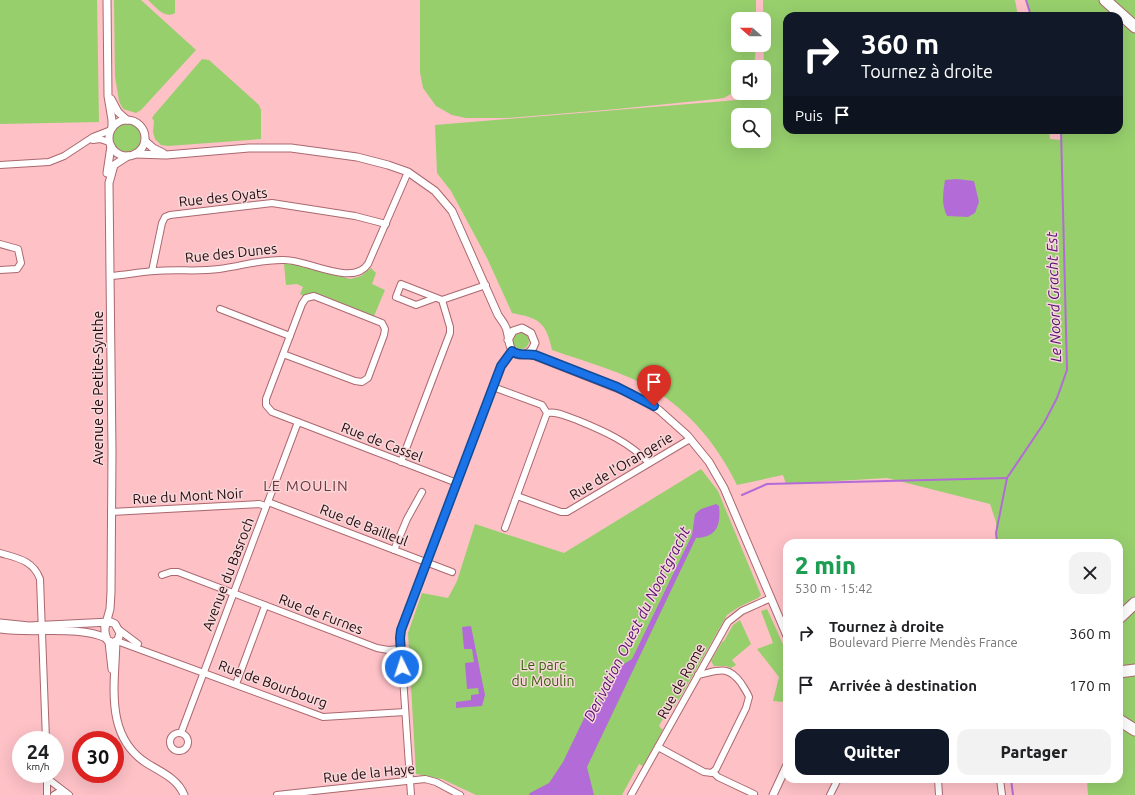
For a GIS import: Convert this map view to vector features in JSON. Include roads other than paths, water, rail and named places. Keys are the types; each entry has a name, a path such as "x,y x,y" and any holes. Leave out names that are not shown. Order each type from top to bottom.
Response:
{"highway":[{"path":"1105,0 1119,12"},
{"path":"1123,16 1135,26"},
{"path":"1123,614 1135,603"},
{"path":"1123,666 1135,664"},
{"path":"1123,672 1135,670"},
{"path":"1123,722 1135,730"}],"street":[{"path":"107,0 108,96 112,120 110,144"},
{"path":"108,85 114,106 119,114 127,120 140,126 144,132 145,141 141,150 131,155"},
{"path":"0,165 46,163 64,156 93,137 111,129 119,122 127,120"},
{"path":"85,143 98,139 110,144 118,154 131,155 171,155 241,148 300,149 357,158 388,165 408,172 435,191 449,207 460,226 501,320 506,328 508,340 512,351 520,355 528,353 534,346 535,340 531,332 526,329 517,329 511,332 508,340"},
{"path":"145,141 154,150 171,155"},
{"name":"Avenue de Petite-Synthe","path":"110,144 107,170 109,183 110,276 111,625"},
{"name":"Avenue de Petite-Synthe","path":"109,183 112,166 118,161 131,155"},
{"name":"Rue des Dunes","path":"110,276 152,271 214,270 258,261 284,260 307,263 343,274 354,274 365,268 408,172"},
{"name":"Rue des Oyats","path":"152,271 162,223 165,217 170,215 272,203 355,216 386,224"},
{"path":"0,244 17,248 20,254 20,265 17,269 0,270"},
{"path":"435,298 416,306 396,297 401,284 442,300 486,285"},
{"path":"312,296 380,322 385,329 369,375 362,382 355,382 283,354 304,300 312,296"},
{"path":"401,462 450,333 450,327 442,300"},
{"path":"220,309 290,336"},
{"path":"501,320 517,329"},
{"path":"534,346 536,351 543,359"},
{"path":"411,795 401,630 493,387 503,362 512,351"},
{"path":"528,353 611,384 637,396 663,414 690,439 709,462 724,488 783,626"},
{"name":"Rue de Cassel","path":"283,354 266,399 266,406 272,412 457,483"},
{"path":"493,387 542,406 548,413 560,414 610,434 630,446 649,463"},
{"path":"505,528 548,413"},
{"name":"Avenue du Basroch","path":"181,733 298,422"},
{"name":"Rue de l'Orangerie","path":"517,496 565,512 690,439"},
{"path":"394,550 407,519 422,492"},
{"name":"Rue du Mont Noir","path":"111,512 267,504"},
{"name":"Rue de Bailleul","path":"267,504 452,572"},
{"path":"0,554 26,561 36,571 41,583 46,731"},
{"name":"Rue de Furnes","path":"162,575 171,572 178,572 377,648 388,650 401,649"},
{"name":"Avenue de Petite-Synthe","path":"111,592 111,625"},
{"name":"Rue de Rome","path":"631,795 730,619 742,610 771,598"},
{"path":"236,684 265,606"},
{"path":"0,623 43,629 111,625 148,650"},
{"path":"111,625 107,640 114,692 115,717 121,735 134,753 173,779 179,785 184,795"},
{"path":"111,625 120,635 117,641 114,692"},
{"path":"0,629 83,631 113,643 117,641 148,650"},
{"name":"Rue de Bourbourg","path":"148,650 325,718 406,712"},
{"path":"706,660 710,667 718,671"},
{"path":"698,675 727,670 734,674 749,697 746,708 713,772"},
{"path":"658,747 704,772 713,772 717,776 754,794"},
{"path":"773,795 783,774"},
{"name":"Rue de la Haye","path":"277,795 431,780 460,795"},
{"path":"47,795 48,783"},
{"path":"56,783 67,793"},
{"path":"830,795 836,783"},
{"path":"938,783 939,795"},
{"path":"1000,783 1002,795"},
{"path":"54,795 59,792 67,793"}],"waterway":[{"name":"Le Noord Gracht Est","path":"1026,0 1030,12"},
{"name":"Le Noord Gracht Est","path":"997,539 996,533 1007,478 1044,423 1057,398 1067,370 1061,134"},
{"name":"Derivation Ouest du Noortgracht","path":"742,495 767,484 1007,478"},
{"name":"Le Noord Gracht Est","path":"1012,783 1013,795"}],"district":[{"name":"LE MOULIN","path":"306,486"}],"park label":[{"name":"Le parc du Moulin","path":"543,674"}]}
